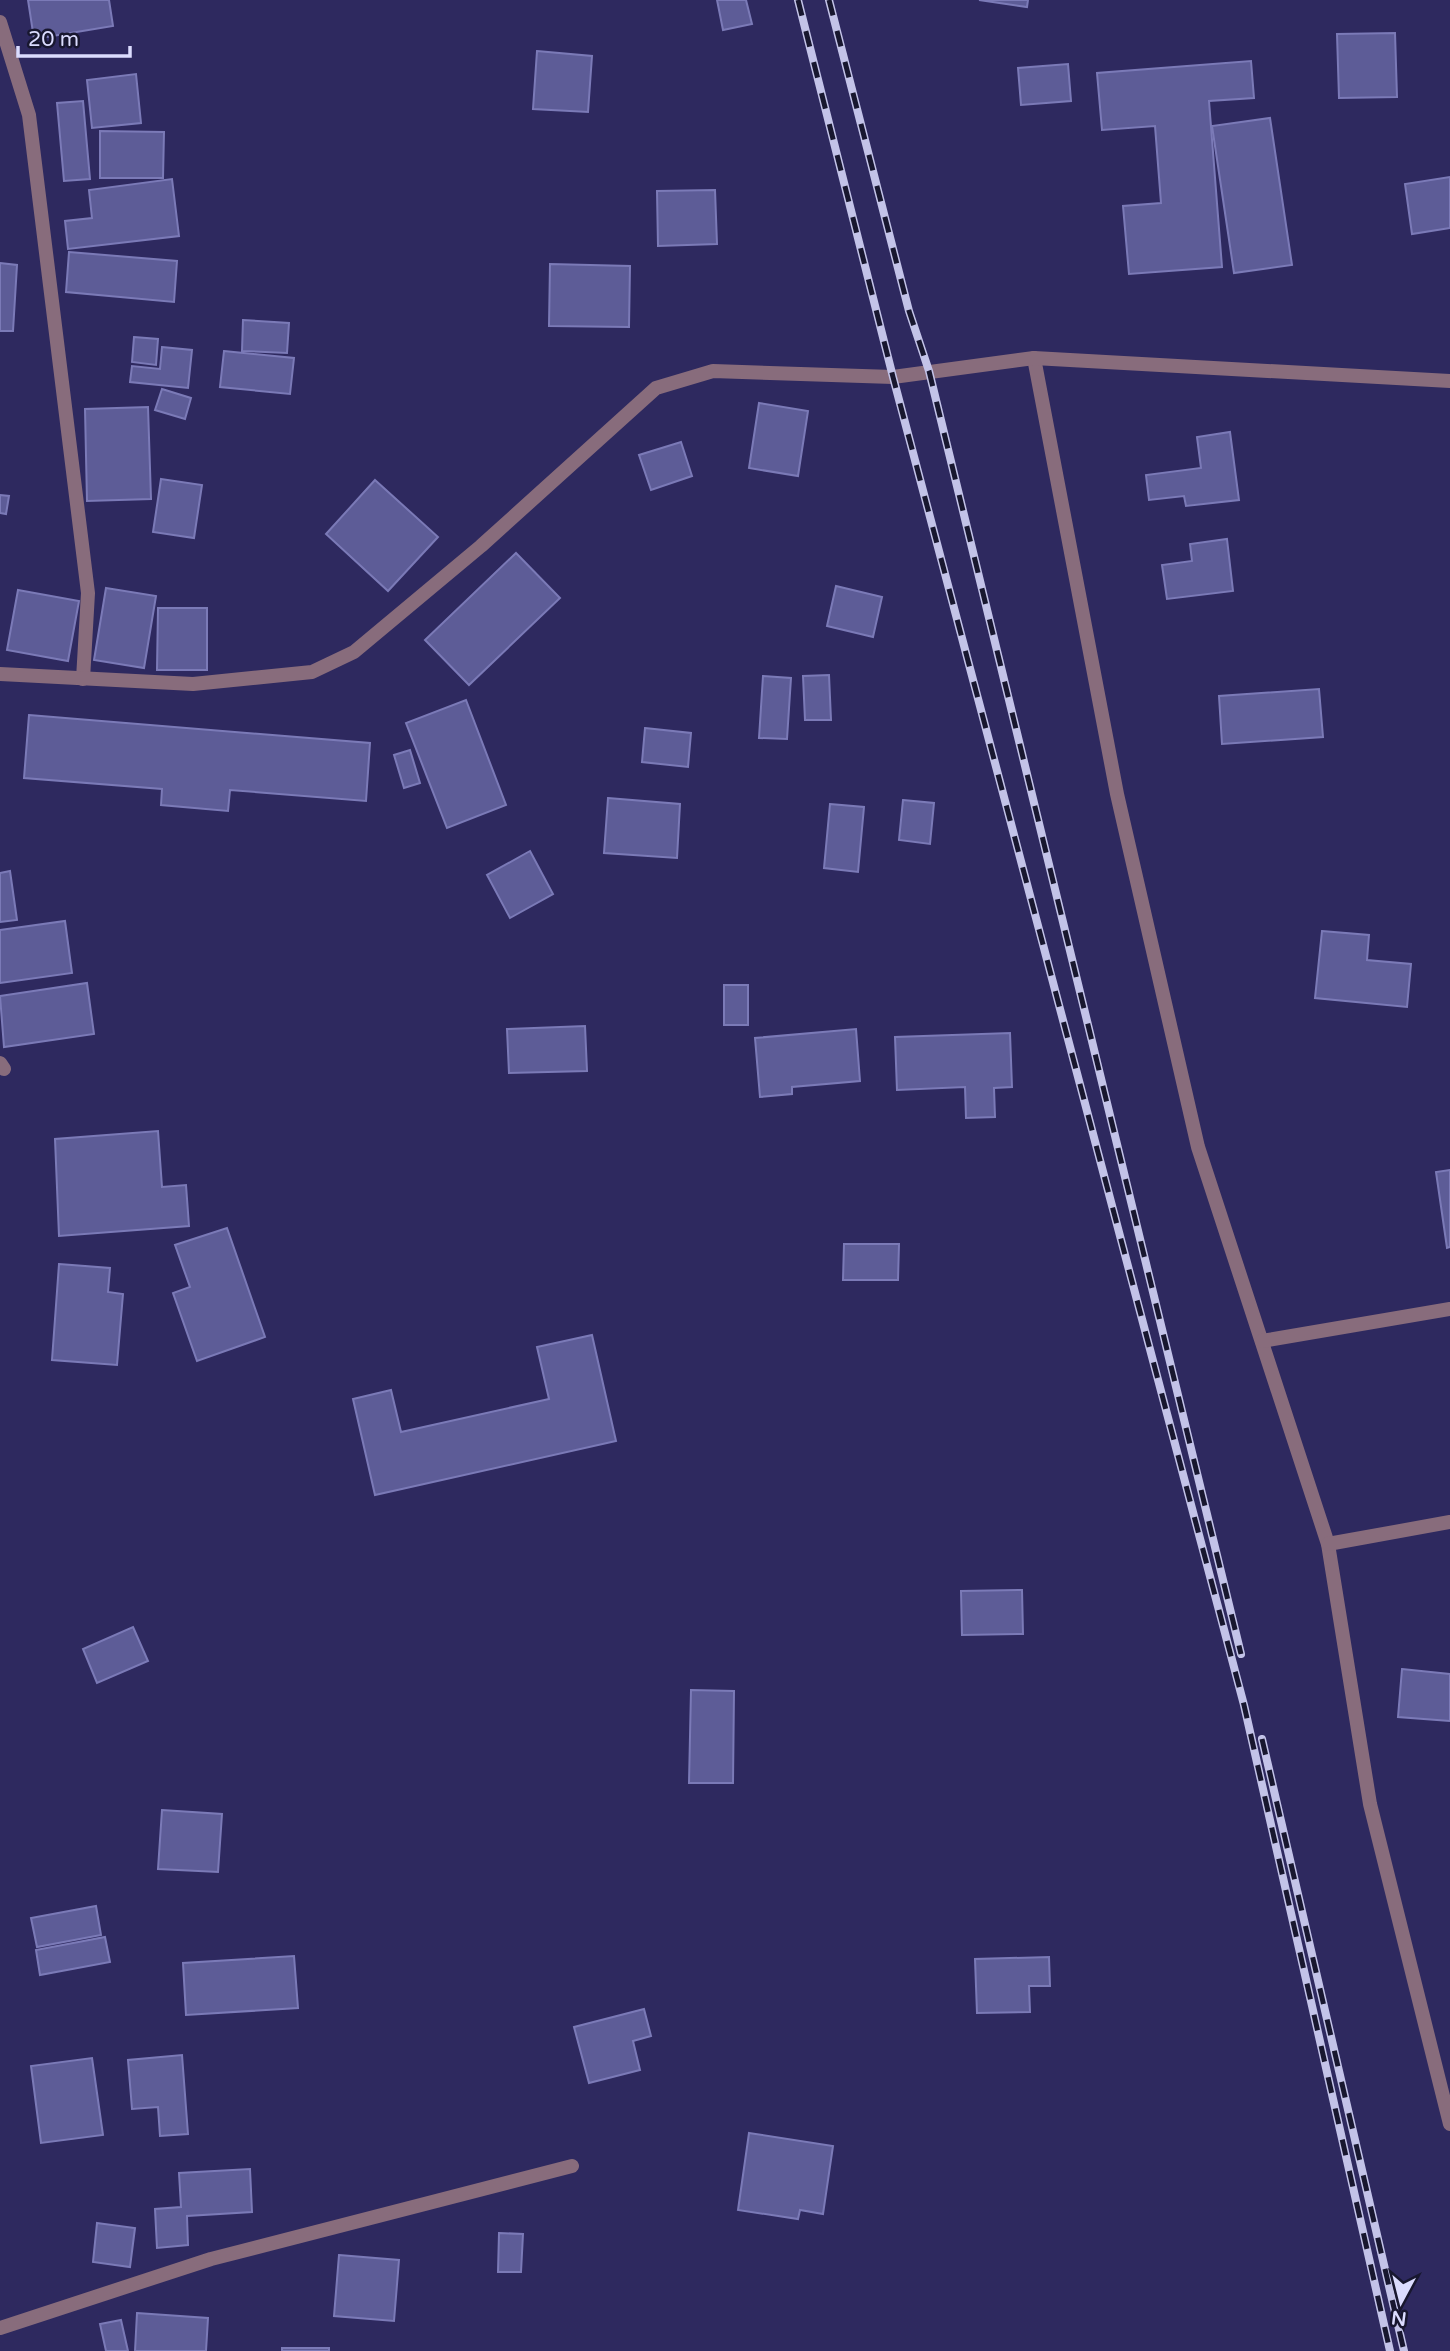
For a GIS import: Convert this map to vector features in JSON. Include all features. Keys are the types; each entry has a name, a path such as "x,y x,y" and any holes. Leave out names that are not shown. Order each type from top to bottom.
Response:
{"street":[{"path":"0,22 30,129 88,593 83,679"},
{"path":"1034,358 1117,794 1195,1133 1328,1544 1370,1804 1450,2124"},
{"path":"0,674 193,684 313,672 354,652 481,546 656,388 713,371 892,377 1034,358 1450,381"},
{"path":"1262,1340 1450,1309"},
{"path":"1328,1544 1450,1522"},
{"path":"0,2328 211,2259 572,2166"}],"building":[{"path":"28,0 109,0 113,26 34,39"},
{"path":"717,0 746,0 752,24 723,30"},
{"path":"979,0 1028,0 1027,7"},
{"path":"1395,33 1397,97 1339,98 1337,34"},
{"path":"537,51 592,56 588,112 533,109"},
{"path":"1251,61 1254,98 1209,101 1222,267 1129,274 1123,206 1161,203 1155,126 1102,130 1097,73"},
{"path":"1068,64 1071,101 1021,105 1018,68"},
{"path":"136,74 141,123 92,128 87,80"},
{"path":"83,101 90,179 64,181 57,103"},
{"path":"1270,118 1292,265 1234,273 1212,126"},
{"path":"100,131 164,132 163,178 100,178"},
{"path":"1450,177 1450,228 1412,234 1405,184"},
{"path":"172,179 179,236 68,249 65,221 92,218 89,190"},
{"path":"715,190 717,244 658,246 657,191"},
{"path":"69,252 177,261 174,302 66,292"},
{"path":"0,263 17,265 13,331 0,331"},
{"path":"550,264 630,266 629,327 549,326"},
{"path":"243,320 289,323 287,353 242,351"},
{"path":"134,337 158,339 156,365 132,362"},
{"path":"162,347 192,350 188,388 130,382 132,366 160,369"},
{"path":"224,351 294,358 290,394 220,387"},
{"path":"162,389 191,398 185,419 155,410"},
{"path":"759,403 808,411 798,476 749,468"},
{"path":"148,407 151,499 87,501 85,409"},
{"path":"1230,432 1239,500 1186,506 1184,496 1149,500 1146,475 1201,468 1197,437"},
{"path":"681,442 692,476 651,490 639,455"},
{"path":"161,479 202,485 194,538 153,532"},
{"path":"375,480 438,537 388,591 326,534"},
{"path":"0,495 9,496 6,514 0,513"},
{"path":"1227,539 1233,591 1167,599 1162,565 1192,561 1190,544"},
{"path":"516,553 560,598 469,685 425,640"},
{"path":"836,586 882,597 873,637 827,626"},
{"path":"106,588 156,596 144,668 94,660"},
{"path":"18,590 79,601 68,661 7,650"},
{"path":"158,608 207,608 207,670 157,670"},
{"path":"829,675 831,720 805,720 803,676"},
{"path":"763,676 791,678 787,739 759,738"},
{"path":"1319,689 1323,737 1222,744 1219,696"},
{"path":"466,700 506,805 447,828 406,723"},
{"path":"29,715 370,743 366,801 230,790 228,811 161,805 162,789 24,778"},
{"path":"645,728 691,733 688,767 642,762"},
{"path":"410,750 420,783 404,788 394,755"},
{"path":"608,798 680,804 677,858 604,853"},
{"path":"903,800 934,803 930,844 899,840"},
{"path":"830,804 864,807 858,872 824,868"},
{"path":"530,851 553,894 510,918 487,875"},
{"path":"10,871 17,920 0,922 0,873"},
{"path":"65,921 72,973 0,983 0,930"},
{"path":"1322,931 1369,935 1367,960 1411,964 1407,1007 1315,998"},
{"path":"87,983 94,1034 4,1047 0,996"},
{"path":"724,985 748,985 748,1025 724,1025"},
{"path":"585,1026 587,1071 509,1073 507,1029"},
{"path":"856,1029 860,1081 792,1087 792,1094 760,1097 755,1038"},
{"path":"1010,1033 1012,1087 994,1088 995,1117 966,1118 965,1087 897,1090 895,1037"},
{"path":"158,1131 162,1187 186,1185 189,1226 59,1236 55,1139"},
{"path":"1450,1170 1450,1247 1447,1248 1436,1172"},
{"path":"227,1228 265,1337 197,1361 173,1293 190,1287 175,1245"},
{"path":"844,1244 899,1244 898,1280 843,1280"},
{"path":"59,1264 110,1268 108,1292 123,1294 117,1365 52,1360"},
{"path":"592,1335 616,1441 375,1495 353,1399 391,1390 401,1432 549,1399 537,1347"},
{"path":"1022,1590 1023,1634 962,1635 961,1591"},
{"path":"133,1627 148,1661 97,1683 83,1649"},
{"path":"1402,1669 1450,1674 1450,1721 1398,1717"},
{"path":"691,1690 734,1691 733,1783 689,1783"},
{"path":"162,1810 222,1814 218,1872 158,1869"},
{"path":"96,1906 101,1935 37,1947 31,1918"},
{"path":"105,1937 110,1962 40,1975 36,1950"},
{"path":"294,1956 298,2008 186,2015 183,1963"},
{"path":"1049,1957 1050,1986 1029,1986 1030,2012 977,2013 975,1959"},
{"path":"644,2009 651,2036 633,2041 640,2070 589,2083 574,2027"},
{"path":"182,2055 188,2134 160,2136 158,2107 132,2109 128,2060"},
{"path":"92,2058 103,2135 41,2143 31,2066"},
{"path":"749,2133 833,2146 823,2214 800,2210 798,2219 738,2210"},
{"path":"250,2169 252,2212 187,2216 188,2245 157,2248 155,2209 181,2207 179,2173"},
{"path":"97,2223 135,2228 130,2267 93,2262"},
{"path":"499,2233 523,2234 521,2272 498,2272"},
{"path":"339,2255 399,2260 394,2321 334,2316"},
{"path":"137,2313 208,2318 206,2351 135,2351"},
{"path":"121,2320 128,2351 106,2351 100,2324"},
{"path":"282,2348 329,2348 329,2351 282,2351"}],"railway":[{"path":"798,0 893,377 1244,1705 1390,2351"},
{"path":"829,0 909,311 929,371 1241,1654"},
{"path":"1262,1739 1404,2351"}]}
